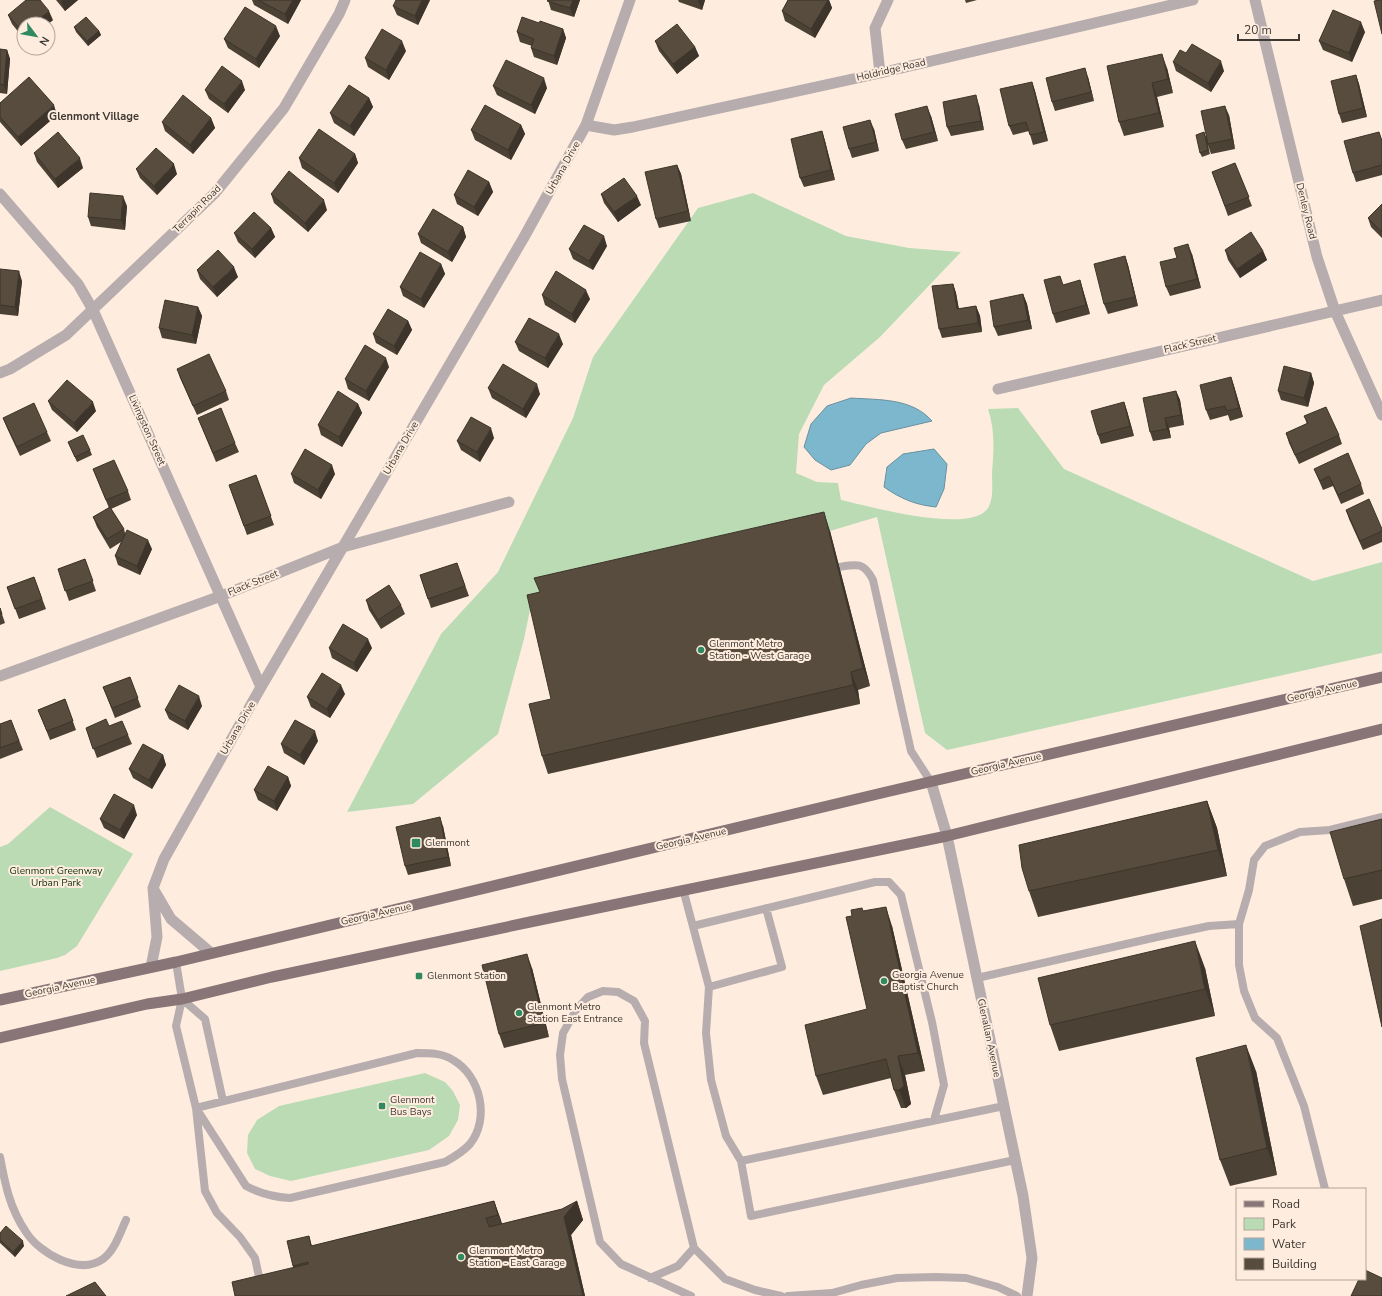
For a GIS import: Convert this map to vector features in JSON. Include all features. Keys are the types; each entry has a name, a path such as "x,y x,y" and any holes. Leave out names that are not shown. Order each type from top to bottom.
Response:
{"main road":[{"name":"Georgia Avenue","path":"0,1000 176,962 930,782 1382,677"},
{"path":"0,1038 147,1004 182,999 272,977 947,836 1382,729"}],"street":[{"name":"Terrapin Road","path":"0,373 10,369 66,336 215,193 284,108 339,14 345,0"},
{"name":"Urbana Drive","path":"151,967 157,937 153,888 164,859 261,687 523,239 586,125 630,0"},
{"path":"880,73 875,28 888,0"},
{"name":"Holdridge Road","path":"586,125 614,130 632,127 880,73 1193,0"},
{"name":"Denley Road","path":"1254,0 1317,257 1335,311 1382,415"},
{"name":"Livingston Street","path":"0,194 78,284 93,310 261,687"},
{"name":"Flack Street","path":"998,389 1382,300"},
{"name":"Flack Street","path":"0,676 221,596 343,547 509,502"},
{"name":"Glenallan Avenue","path":"930,782 947,836 1023,1196 1032,1258 1027,1296"},
{"path":"153,888 171,919 212,953"}],"lane":[{"path":"840,567 858,564 868,569 873,580 911,751 930,782"},
{"path":"1324,1188 1304,1106 1278,1038 1255,1018 1244,991 1239,965 1239,924 1250,890 1254,860 1265,846 1300,832 1330,830 1382,817"},
{"path":"693,926 875,882 889,882 896,887 901,894 917,956 944,1085 934,1120"},
{"path":"683,890 709,987 706,1033 711,1080 726,1136 741,1161 751,1216 1015,1160"},
{"path":"709,987 782,967 766,908"},
{"path":"977,978 1209,926 1239,924"},
{"path":"176,962 182,999 176,1026 196,1108 205,1191 216,1214 240,1237 254,1258 263,1294"},
{"path":"691,1296 621,1264 600,1242 562,1079 560,1055 563,1033 584,1000 603,991 618,992 634,1001 645,1021 646,1050 694,1248 725,1279 755,1290 781,1296"},
{"path":"182,999 205,1019 223,1101"},
{"path":"417,1053 439,1054 454,1060 475,1084 480,1098 481,1115 478,1130 470,1144 459,1155 445,1162 290,1198 274,1197 259,1193 246,1186 196,1108 417,1053"},
{"path":"741,1161 1004,1106"},
{"path":"0,1157 7,1194 26,1233 43,1249 66,1263 86,1266 103,1259 114,1246 126,1220"},
{"path":"650,1278 678,1266 694,1248"},
{"path":"788,1296 832,1293 861,1284 898,1278 935,1277 966,1278 998,1287 1017,1296"}],"green space":[{"path":"753,193 846,236 909,248 961,252 880,337 824,385 799,434 796,473 817,482 838,483 841,500 873,508 941,519 962,519 978,516 988,508 992,495 993,440 992,425 988,409 1018,408 1064,469 1313,581 1382,562 1382,653 947,750 925,733 877,517 830,531 532,600 524,639 498,734 413,804 347,812 441,634 498,572 573,418 593,357 698,208"},
{"name":"Glenmont Greenway Urban Park","path":"50,807 133,854 77,946 65,955 57,958 0,971 0,847 8,844"},
{"path":"425,1073 445,1082 453,1091 460,1105 458,1120 449,1136 429,1150 291,1181 270,1176 255,1169 247,1153 248,1135 257,1120 279,1106"}],"water":[{"path":"851,398 884,400 905,404 924,413 932,421 881,433 866,444 850,465 831,470 815,460 804,447 811,424 827,406"},
{"path":"934,449 947,464 944,489 936,507 909,501 884,487 887,467 903,454"}],"building":[{"path":"26,0 40,0 49,11 43,16 16,16 16,24 8,15"},
{"path":"258,0 293,0 285,14"},
{"path":"396,0 422,0 415,16 393,6"},
{"path":"573,0 570,8 547,1"},
{"path":"788,0 828,0 811,29 782,11"},
{"path":"1382,0 1382,34 1374,1"},
{"path":"245,7 276,26 256,59 224,39"},
{"path":"1333,10 1361,22 1349,53 1319,41"},
{"path":"86,17 99,31 87,41 74,27"},
{"path":"522,17 539,23 540,21 563,29 554,56 531,48 534,39 517,32"},
{"path":"677,24 695,47 673,64 655,41"},
{"path":"382,29 402,41 386,70 365,58"},
{"path":"1192,44 1221,61 1208,83 1173,62 1180,50 1186,53"},
{"path":"0,49 7,50 4,85 0,84"},
{"path":"1162,54 1168,79 1152,83 1159,113 1119,122 1107,66"},
{"path":"506,60 544,78 531,105 493,86"},
{"path":"222,66 242,81 224,104 205,90"},
{"path":"1085,68 1091,92 1052,102 1046,78"},
{"path":"1356,75 1363,108 1339,114 1331,81"},
{"path":"29,77 54,105 18,137 0,117 0,103"},
{"path":"1032,82 1044,132 1030,135 1026,122 1009,126 1000,89"},
{"path":"349,85 369,98 350,126 330,113"},
{"path":"183,95 211,118 190,145 162,122"},
{"path":"976,95 981,121 947,127 943,102"},
{"path":"485,105 521,125 508,150 471,130"},
{"path":"927,106 934,132 902,140 895,114"},
{"path":"1225,106 1232,139 1208,144 1201,111"},
{"path":"870,120 876,142 849,149 843,127"},
{"path":"319,129 355,154 334,183 299,158"},
{"path":"822,131 831,170 800,178 791,139"},
{"path":"58,132 80,158 55,179 34,153"},
{"path":"1204,132 1208,150 1200,153 1196,135"},
{"path":"1379,132 1382,141 1382,165 1353,173 1344,141"},
{"path":"156,148 174,164 154,186 136,169"},
{"path":"1235,163 1249,197 1225,206 1212,172"},
{"path":"677,165 688,211 656,219 645,172"},
{"path":"468,170 489,182 474,207 454,195"},
{"path":"289,171 324,200 305,223 271,194"},
{"path":"624,178 637,196 614,212 601,194"},
{"path":"90,193 123,196 121,220 88,217"},
{"path":"1382,204 1382,232 1368,218"},
{"path":"433,209 463,227 448,252 418,234"},
{"path":"254,212 271,228 252,249 234,233"},
{"path":"584,225 604,236 589,261 569,249"},
{"path":"1251,232 1263,251 1237,269 1225,250"},
{"path":"1188,244 1197,279 1166,287 1160,262 1177,258 1174,248"},
{"path":"218,250 234,267 213,287 197,270"},
{"path":"420,252 441,264 421,299 400,287"},
{"path":"1125,256 1135,297 1104,304 1094,264"},
{"path":"0,269 19,271 15,307 0,305"},
{"path":"556,271 586,290 572,314 542,295"},
{"path":"1060,276 1063,285 1080,280 1086,305 1053,314 1044,280"},
{"path":"953,284 957,309 976,306 978,323 939,329 932,286"},
{"path":"1023,294 1028,320 994,327 990,301"},
{"path":"165,300 198,307 192,335 159,328"},
{"path":"388,309 408,321 394,346 373,334"},
{"path":"529,318 559,334 545,358 515,342"},
{"path":"365,345 386,358 366,391 345,379"},
{"path":"209,354 226,391 193,406 177,369"},
{"path":"503,364 537,384 523,409 488,388"},
{"path":"1284,366 1311,373 1304,398 1278,391"},
{"path":"1231,377 1239,408 1227,411 1225,406 1206,410 1200,385"},
{"path":"67,380 93,402 74,423 48,401"},
{"path":"338,391 358,404 339,437 318,425"},
{"path":"1176,391 1181,415 1165,418 1167,429 1150,432 1143,398"},
{"path":"1124,402 1130,426 1098,435 1091,411"},
{"path":"34,403 47,432 17,447 3,418"},
{"path":"1326,407 1339,435 1295,455 1286,433 1308,423 1304,416"},
{"path":"221,408 235,443 213,453 198,418"},
{"path":"471,417 491,428 477,452 457,441"},
{"path":"83,435 90,450 75,457 68,442"},
{"path":"305,449 332,465 318,490 291,474"},
{"path":"1348,453 1361,484 1338,495 1329,476 1320,481 1314,469"},
{"path":"114,460 128,491 106,500 93,469"},
{"path":"256,475 271,516 244,526 229,485"},
{"path":"1369,499 1382,531 1360,541 1346,510"},
{"path":"110,507 124,529 107,539 93,517"},
{"name":"Glenmont Metro Station - West Garage","path":"824,512 863,668 851,672 853,685 542,756 529,704 551,699 527,595 540,592 534,578"},
{"path":"127,530 148,540 137,566 115,556"},
{"path":"85,559 93,581 65,591 58,569"},
{"path":"457,563 465,586 428,599 420,575"},
{"path":"34,577 42,599 15,609 7,587"},
{"path":"389,585 401,605 378,620 366,600"},
{"path":"343,624 368,639 354,663 329,648"},
{"path":"322,673 341,685 327,709 307,697"},
{"path":"130,677 138,698 112,708 103,687"},
{"path":"179,685 199,696 185,721 165,710"},
{"path":"65,699 73,721 47,731 38,710"},
{"path":"106,719 109,726 122,721 128,735 93,749 86,728"},
{"path":"11,720 19,741 0,748 0,724"},
{"path":"295,720 315,731 300,755 281,744"},
{"path":"143,744 163,755 149,780 129,769"},
{"path":"268,766 288,777 274,801 254,790"},
{"path":"114,794 134,805 120,830 100,819"},
{"path":"1207,801 1218,850 1029,891 1022,868 1019,845"},
{"path":"440,817 448,857 405,866 396,827"},
{"path":"1382,819 1382,870 1344,879 1330,832"},
{"name":"Georgia Avenue Baptist Church","path":"886,907 918,1053 898,1056 904,1086 899,1090 894,1090 886,1059 816,1076 805,1025 867,1009 846,917 852,916 851,910 862,908 863,911"},
{"path":"1382,919 1382,1027 1360,926"},
{"path":"1195,941 1205,989 1050,1025 1038,978"},
{"name":"Glenmont Metro Station East Entrance","path":"527,954 544,1023 499,1034 482,965"},
{"path":"1246,1045 1267,1148 1220,1160 1196,1058"},
{"name":"Glenmont Metro Station - East Garage","path":"494,1201 498,1215 486,1218 489,1227 562,1209 577,1201 564,1217 583,1296 235,1296 232,1282 308,1264 308,1262 293,1266 287,1241 309,1236 311,1246"},
{"path":"6,1226 23,1241 13,1252 0,1240 0,1233"},
{"path":"1366,1270 1382,1278 1382,1296 1351,1296 1359,1280 1366,1280"},
{"path":"95,1282 106,1296 66,1296"}],"place":[{"name":"Glenmont Metro Station - West Garage","path":"701,650"},
{"name":"Glenmont","path":"416,843"},
{"name":"Glenmont Station","path":"419,976"},
{"name":"Georgia Avenue Baptist Church","path":"884,981"},
{"name":"Glenmont Metro Station East Entrance","path":"519,1013"},
{"name":"Glenmont Bus Bays","path":"382,1106"},
{"name":"Glenmont Metro Station - East Garage","path":"461,1257"}],"district":[{"name":"Glenmont Village","path":"94,116"}]}
